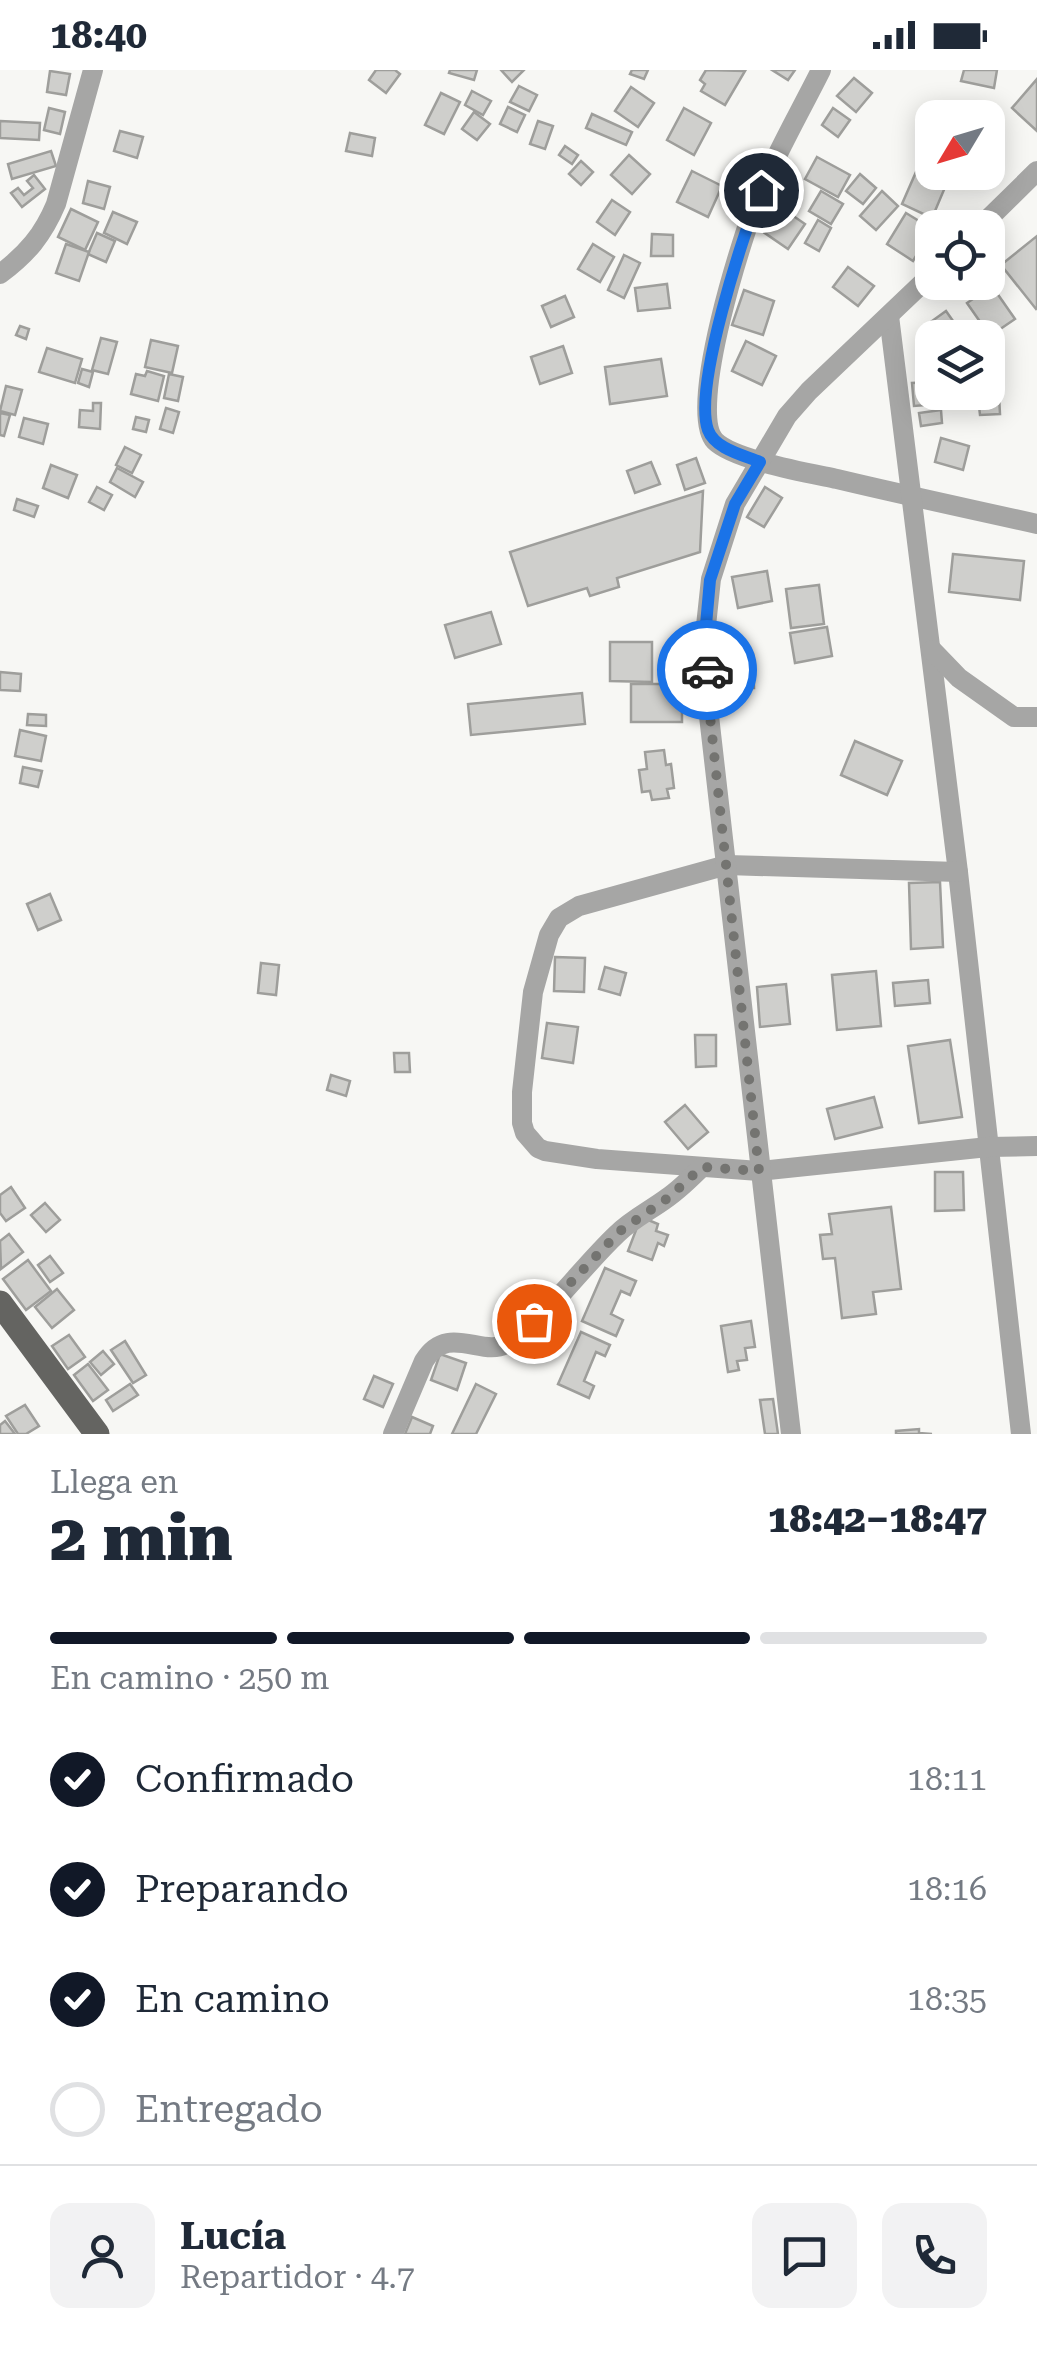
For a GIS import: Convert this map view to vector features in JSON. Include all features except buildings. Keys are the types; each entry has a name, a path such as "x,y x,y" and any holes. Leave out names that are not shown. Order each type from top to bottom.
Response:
{"main road":[{"path":"3,1314 97,1434"}],"street":[{"path":"0,274 24,256 48,224 93,70"},
{"path":"821,70 747,226 718,325 706,403 708,430 716,442 760,462 1036,523"},
{"path":"998,210 1037,171"},
{"path":"790,1434 710,716 705,636 710,580 735,504 787,416 915,291"},
{"path":"890,316 1021,1434"},
{"path":"932,650 958,678 1014,717 1037,718"},
{"path":"958,872 727,865 579,906 559,918 549,935 533,992 522,1123 532,1142 545,1151 597,1159 759,1171 988,1147 1037,1146"},
{"path":"393,1434 424,1361 436,1348 448,1342 502,1346 511,1340 620,1231 668,1198 702,1167"}],"way so far":[{"path":"534,1321 620,1231 668,1198 702,1167 759,1171 707,670"}],"route":[{"path":"707,670 705,636 710,580 735,504 760,462 716,442 708,430 706,403 718,325 761,190"}]}
